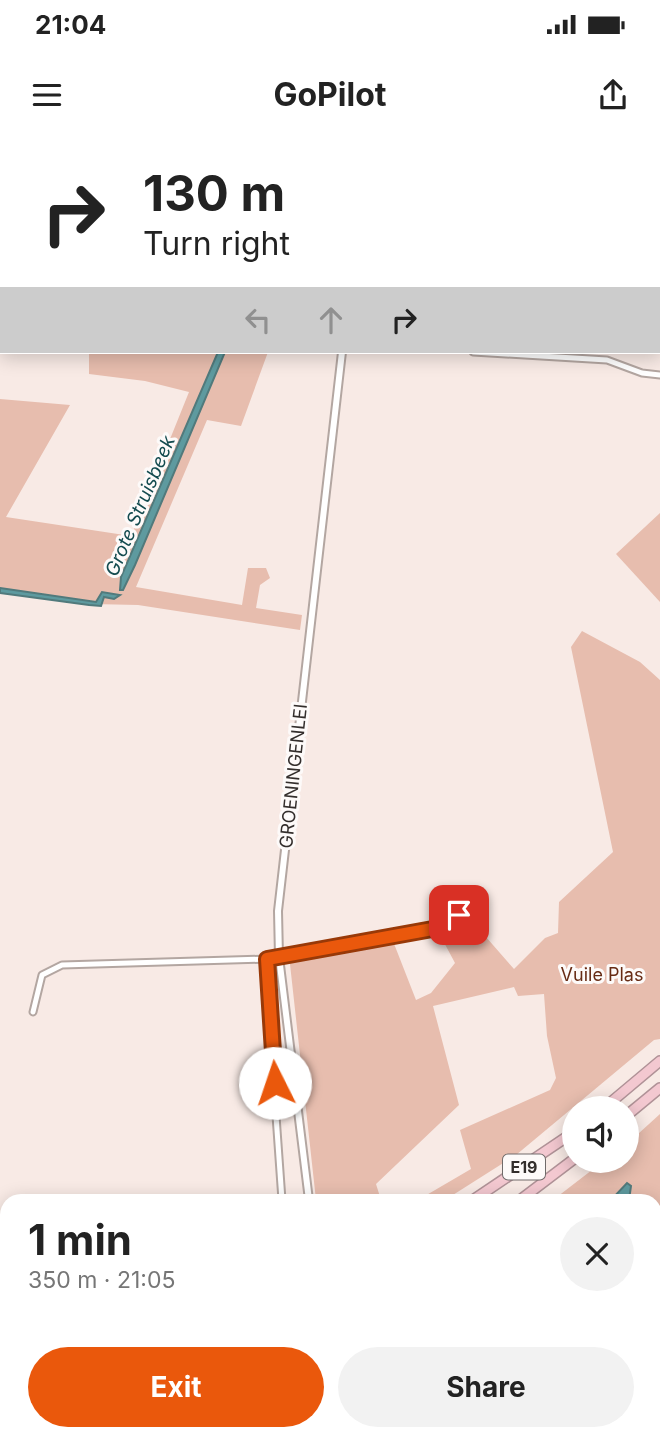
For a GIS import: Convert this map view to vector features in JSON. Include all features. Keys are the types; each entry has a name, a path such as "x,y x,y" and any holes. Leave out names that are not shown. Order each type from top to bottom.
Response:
{"highway":[{"path":"618,1096 660,1061"},
{"path":"639,1105 660,1088"},
{"name":"E19","path":"481,1194 562,1140"},
{"name":"E19","path":"528,1194 562,1168"}],"street":[{"name":"GROENINGENLEI","path":"308,1194 279,957 278,911 342,354"},
{"path":"506,354 607,360 642,373 660,375"},
{"path":"33,1012 42,975 62,965 267,959 438,928 459,915"},
{"path":"267,959 282,1194"}],"green space":[{"path":"89,354 267,354 241,426 207,420 136,587 242,605 248,568 266,568 270,578 260,585 256,608 302,615 300,630 138,605 92,604 0,590 0,399 70,405 6,517 131,536 189,392 145,381 89,374"},
{"path":"660,513 660,602 616,554"},
{"name":"Vuile Plas","path":"582,631 640,662 660,680 660,1039 654,1040 587,1096 562,1096 562,1117 516,1155 454,1194 428,1194 471,1169 460,1130 550,1090 556,1078 547,1036 544,994 518,996 514,987 433,1006 459,1105 376,1184 379,1194 315,1194 289,955 391,936 416,1000 431,993 455,963 440,935 462,940 486,937 514,969 545,938 558,933 559,902 613,852 571,647"},
{"path":"660,1114 660,1194 561,1194 588,1173 639,1173 639,1133"}],"water":[{"path":"217,354 224,354 123,590 120,590 121,577"},
{"path":"0,588 96,602 102,592 120,595 114,599 104,597 101,606 0,593"},
{"path":"627,1183 631,1186 630,1194 617,1194"}],"route":[{"path":"275,1083 265,961 269,957 438,928 459,915"}],"water label":[{"name":"Grote Struisbeek","path":"140,506"}]}
